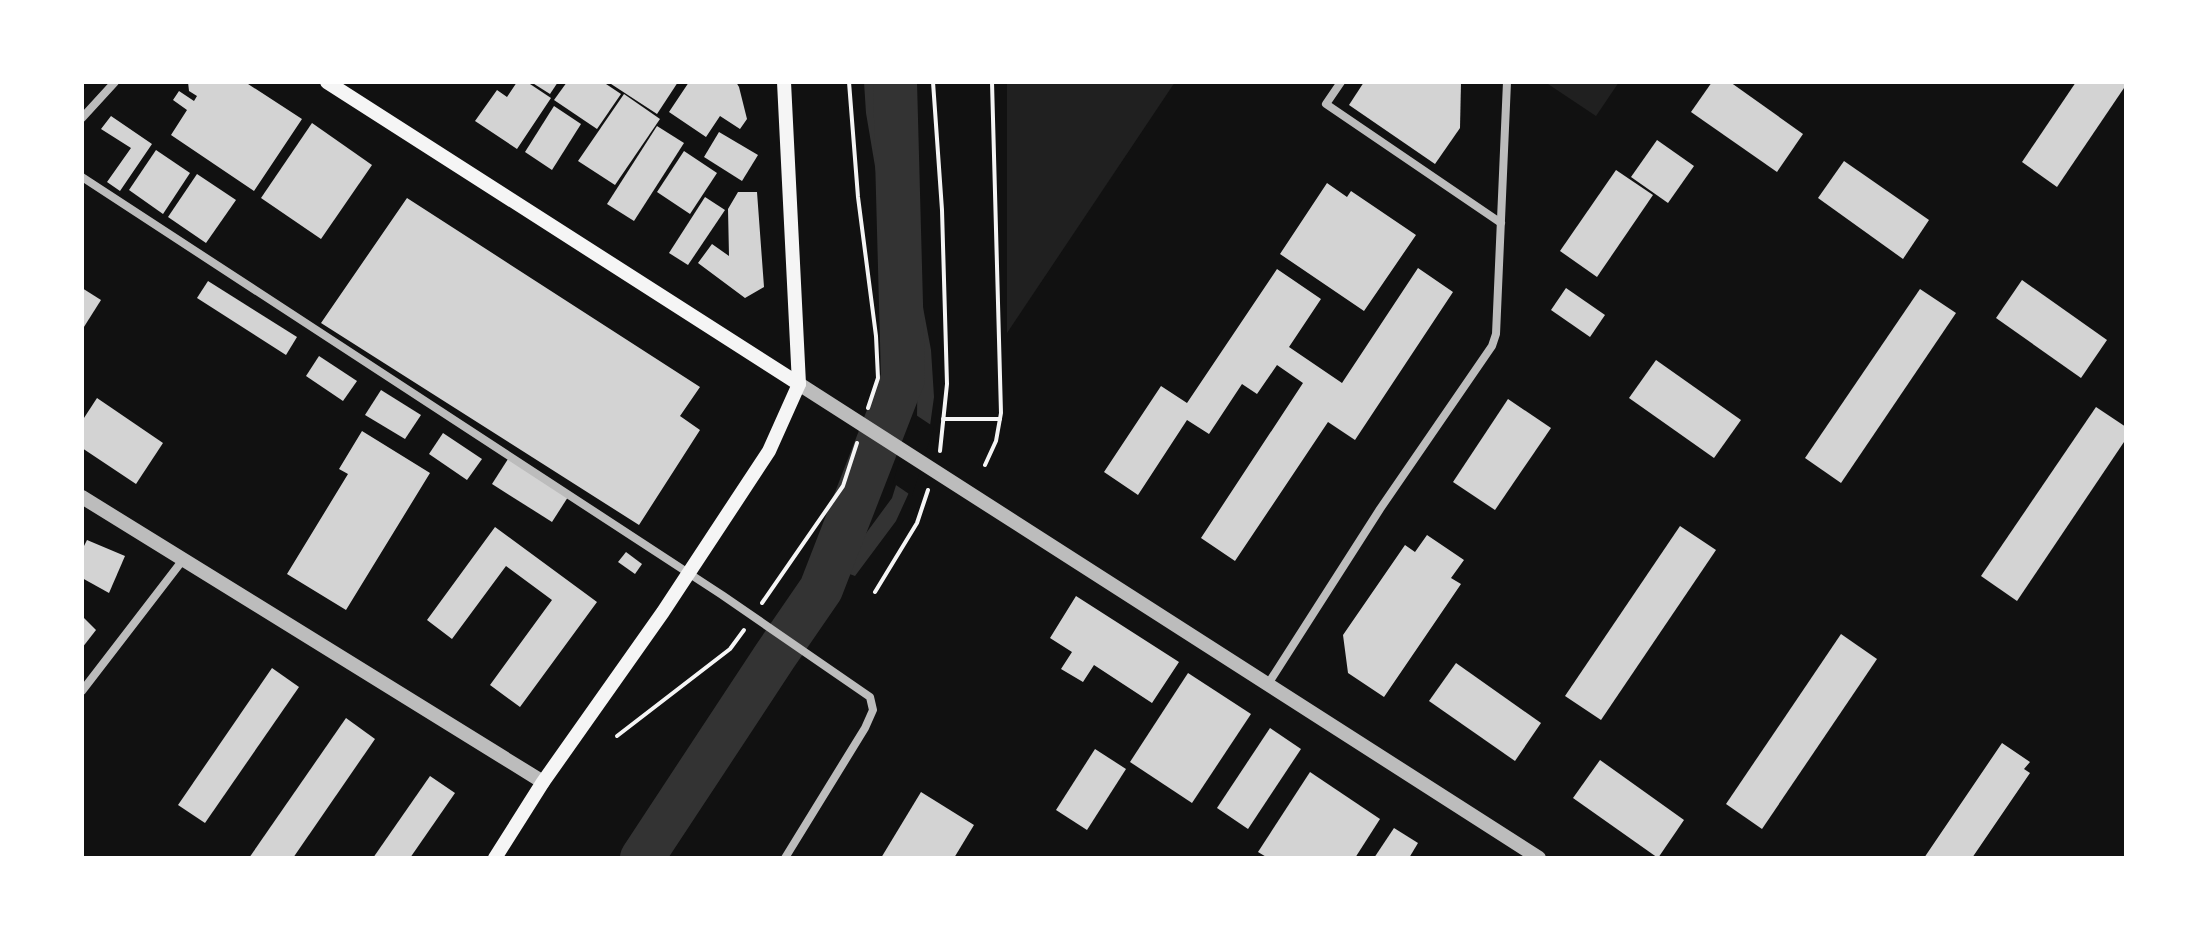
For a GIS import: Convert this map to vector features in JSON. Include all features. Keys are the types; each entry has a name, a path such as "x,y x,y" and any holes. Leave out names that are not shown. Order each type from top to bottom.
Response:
{"main road":[{"path":"327,82 799,384"},
{"path":"495,858 543,782 663,612 769,451 799,384 784,82"}],"street":[{"path":"82,118 115,82"},
{"path":"1341,82 1326,104 1501,223"},
{"path":"1268,684 1380,509 1492,346 1496,334 1507,82"},
{"path":"82,177 722,595 870,697 873,710 865,728 785,858"},
{"path":"799,384 1539,858"},
{"path":"82,497 543,782"},
{"path":"82,691 182,561"}],"path":[{"path":"849,82 878,378 865,419"},
{"path":"933,82 943,242 947,384 939,457"},
{"path":"985,465 996,441 1000,419 992,82"},
{"path":"943,419 1000,419"},
{"path":"756,612 843,486 860,432"},
{"path":"875,592 917,523 930,484"},
{"path":"617,736 730,649 748,624"}],"shaded area":[{"path":"864,82 885,82 888,146 896,207 922,302 931,350 934,397 929,433 912,486 896,521 855,576 839,570 892,498 917,418 918,329 906,291 892,267 866,113"},
{"path":"1007,82 1175,82 1007,333"},
{"path":"1545,82 1619,82 1596,116"}],"pier":[{"path":"913,413 934,427 912,496 893,483"}],"building":[{"path":"188,82 245,82 302,119 254,191 171,135 187,110 173,100 179,91 194,101 197,96 189,91"},
{"path":"517,82 527,82 551,98 517,149 475,121 497,90 507,97"},
{"path":"531,82 558,82 550,94"},
{"path":"567,82 603,82 621,94 597,129 554,100"},
{"path":"608,82 678,82 657,114"},
{"path":"689,82 736,82 747,119 740,129 720,116 706,137 669,112"},
{"path":"1364,82 1461,82 1460,128 1435,164 1349,105"},
{"path":"1712,82 1730,82 1803,134 1777,172 1691,112"},
{"path":"2076,82 2126,82 2126,85 2057,187 2022,162"},
{"path":"624,94 660,119 615,185 578,161"},
{"path":"554,106 581,124 552,170 525,152"},
{"path":"111,116 152,144 120,191 107,182 131,148 101,129"},
{"path":"312,123 372,165 321,239 261,198"},
{"path":"657,126 684,143 634,221 607,204"},
{"path":"719,132 758,155 742,181 704,157"},
{"path":"1657,140 1694,166 1668,203 1631,177"},
{"path":"156,150 190,173 163,214 129,190"},
{"path":"684,151 717,173 690,214 657,192"},
{"path":"1844,161 1929,220 1903,259 1818,198"},
{"path":"1616,170 1653,195 1597,277 1560,251"},
{"path":"197,174 236,200 206,243 168,217"},
{"path":"1327,183 1347,197 1351,191 1416,235 1364,311 1280,254"},
{"path":"738,192 757,192 764,287 745,298 698,263 712,244 729,256 728,209"},
{"path":"705,197 725,210 688,265 669,253"},
{"path":"407,198 700,387 680,416 700,430 639,525 321,323"},
{"path":"1418,268 1453,292 1355,440 1328,422 1235,561 1201,538 1303,383 1277,365 1257,394 1242,384 1209,434 1187,420 1138,495 1104,472 1161,386 1187,403 1277,269 1321,299 1289,347 1342,383"},
{"path":"2022,280 2107,340 2081,378 1996,318"},
{"path":"208,281 297,337 286,355 197,298"},
{"path":"82,288 101,300 82,330"},
{"path":"1566,288 1605,315 1590,337 1551,310"},
{"path":"1920,289 1956,313 1841,483 1805,458"},
{"path":"319,356 357,381 343,401 306,376"},
{"path":"1656,360 1741,420 1714,458 1629,398"},
{"path":"381,390 421,415 405,439 365,415"},
{"path":"97,398 163,443 136,484 82,448 82,421"},
{"path":"1508,399 1551,428 1495,510 1453,482"},
{"path":"2096,407 2126,427 2126,439 2017,601 1981,576"},
{"path":"362,431 430,473 346,610 287,574 348,474 339,469"},
{"path":"443,433 482,459 467,480 429,454"},
{"path":"508,459 568,497 552,522 492,484"},
{"path":"1680,526 1716,550 1601,720 1565,696"},
{"path":"495,527 597,602 520,707 490,685 552,600 506,566 452,639 427,620"},
{"path":"1427,535 1464,560 1451,578 1461,584 1384,697 1348,673 1343,635 1405,545 1415,552"},
{"path":"87,540 125,556 109,593 82,578 82,550"},
{"path":"626,552 642,564 635,574 618,562"},
{"path":"1076,596 1179,662 1152,703 1094,665 1083,682 1061,669 1072,652 1050,638"},
{"path":"82,616 96,630 82,648"},
{"path":"1841,634 1877,659 1762,829 1726,804"},
{"path":"1456,663 1541,723 1515,761 1429,701"},
{"path":"272,668 299,687 205,823 178,805"},
{"path":"1188,673 1251,714 1192,803 1130,762"},
{"path":"346,718 375,739 293,858 249,858"},
{"path":"1270,728 1301,749 1248,829 1217,808"},
{"path":"2002,743 2030,762 2024,769 2030,773 1972,858 1924,858"},
{"path":"1095,749 1126,769 1087,830 1056,810"},
{"path":"1600,760 1684,820 1658,858 1573,798"},
{"path":"1310,772 1380,819 1355,858 1268,858 1258,852"},
{"path":"430,776 455,793 410,858 373,858"},
{"path":"921,792 974,825 954,858 881,858"},
{"path":"1394,828 1418,843 1409,858 1374,858"}],"waterway":[{"path":"642,858 821,589 903,378 895,82"}]}
